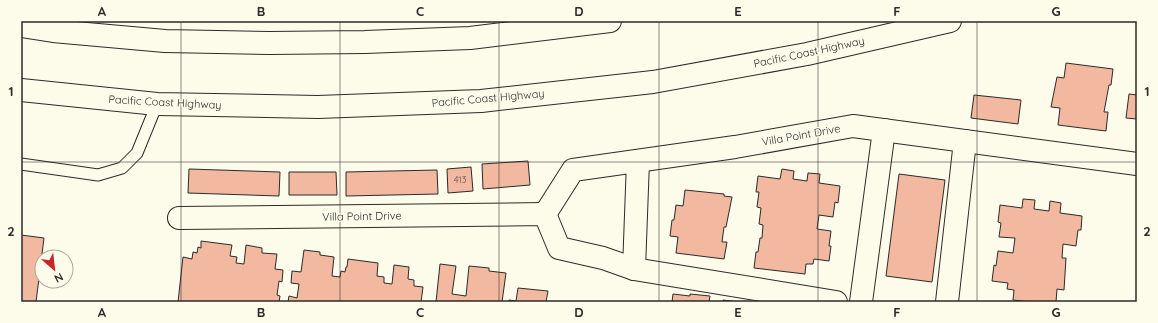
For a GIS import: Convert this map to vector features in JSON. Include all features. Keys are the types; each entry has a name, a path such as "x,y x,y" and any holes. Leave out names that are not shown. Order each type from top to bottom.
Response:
{"main road":[{"path":"21,26 53,31 165,41 269,43 365,42 470,38 610,21"},
{"name":"Pacific Coast Highway","path":"21,90 157,104 318,107 489,100 661,80 807,54 950,21"},
{"name":"Villa Point Drive","path":"179,218 545,214 574,170 736,147 853,126 1137,164"},
{"path":"861,302 884,130"},
{"path":"947,302 964,141"},
{"path":"634,269 638,161"},
{"path":"545,214 559,248 603,258 634,269 836,302"}],"lane":[{"path":"21,164 98,175 122,168 137,152 157,104"}],"building":[{"path":"1066,63 1113,69 1111,85 1109,85 1104,112 1108,112 1106,131 1058,125 1060,108 1051,107 1057,77 1064,78"},
{"path":"1129,94 1137,95 1137,119 1126,118"},
{"path":"974,95 1021,100 1018,124 971,118"},
{"path":"528,161 530,185 483,189 482,164"},
{"path":"471,167 473,191 448,193 447,169"},
{"path":"189,169 280,172 279,196 188,193"},
{"path":"782,169 794,171 793,179 807,181 808,173 820,174 819,183 840,186 838,203 835,202 833,217 819,215 817,229 831,231 829,261 814,259 813,264 806,264 805,274 754,268 756,252 758,252 760,238 762,238 763,225 759,224 761,208 757,207 759,192 756,192 758,176 780,179"},
{"path":"437,170 438,194 346,196 346,172"},
{"path":"289,172 336,172 337,195 289,195"},
{"path":"899,174 945,180 932,282 886,276"},
{"path":"685,190 724,194 724,196 732,197 726,227 724,227 722,242 727,242 724,259 676,253 678,237 670,236 672,220 674,220 676,205 683,206"},
{"path":"1023,199 1035,200 1034,209 1049,211 1050,201 1061,203 1060,213 1082,216 1081,230 1078,230 1076,246 1063,244 1062,258 1066,258 1064,290 1057,289 1056,302 1030,302 1013,300 1014,290 1007,289 1008,283 992,281 998,251 1013,253 1015,238 999,237 1001,223 998,222 1000,205 1022,208"},
{"path":"21,235 44,238 43,249 34,249 34,289 38,289 36,302 21,302"},
{"path":"201,241 232,245 230,256 237,257 236,263 244,264 246,245 262,248 262,253 277,254 275,269 283,270 282,282 279,281 277,295 280,296 279,302 178,302 183,257 192,259 193,252 197,253 198,247 201,248"},
{"path":"304,250 320,252 320,255 334,257 332,276 340,277 341,271 345,272 348,259 378,263 377,276 384,277 384,283 392,284 394,265 409,267 408,279 414,280 414,286 423,287 421,302 288,302 289,296 297,298 299,284 291,283 292,271 301,272"},
{"path":"440,264 456,266 452,294 466,296 469,266 489,268 489,271 506,273 502,302 436,302"},
{"path":"518,288 548,291 546,302 509,302 509,300 516,301"},
{"path":"673,294 710,296 709,302 672,302"},
{"path":"723,300 738,302 723,302"}]}
